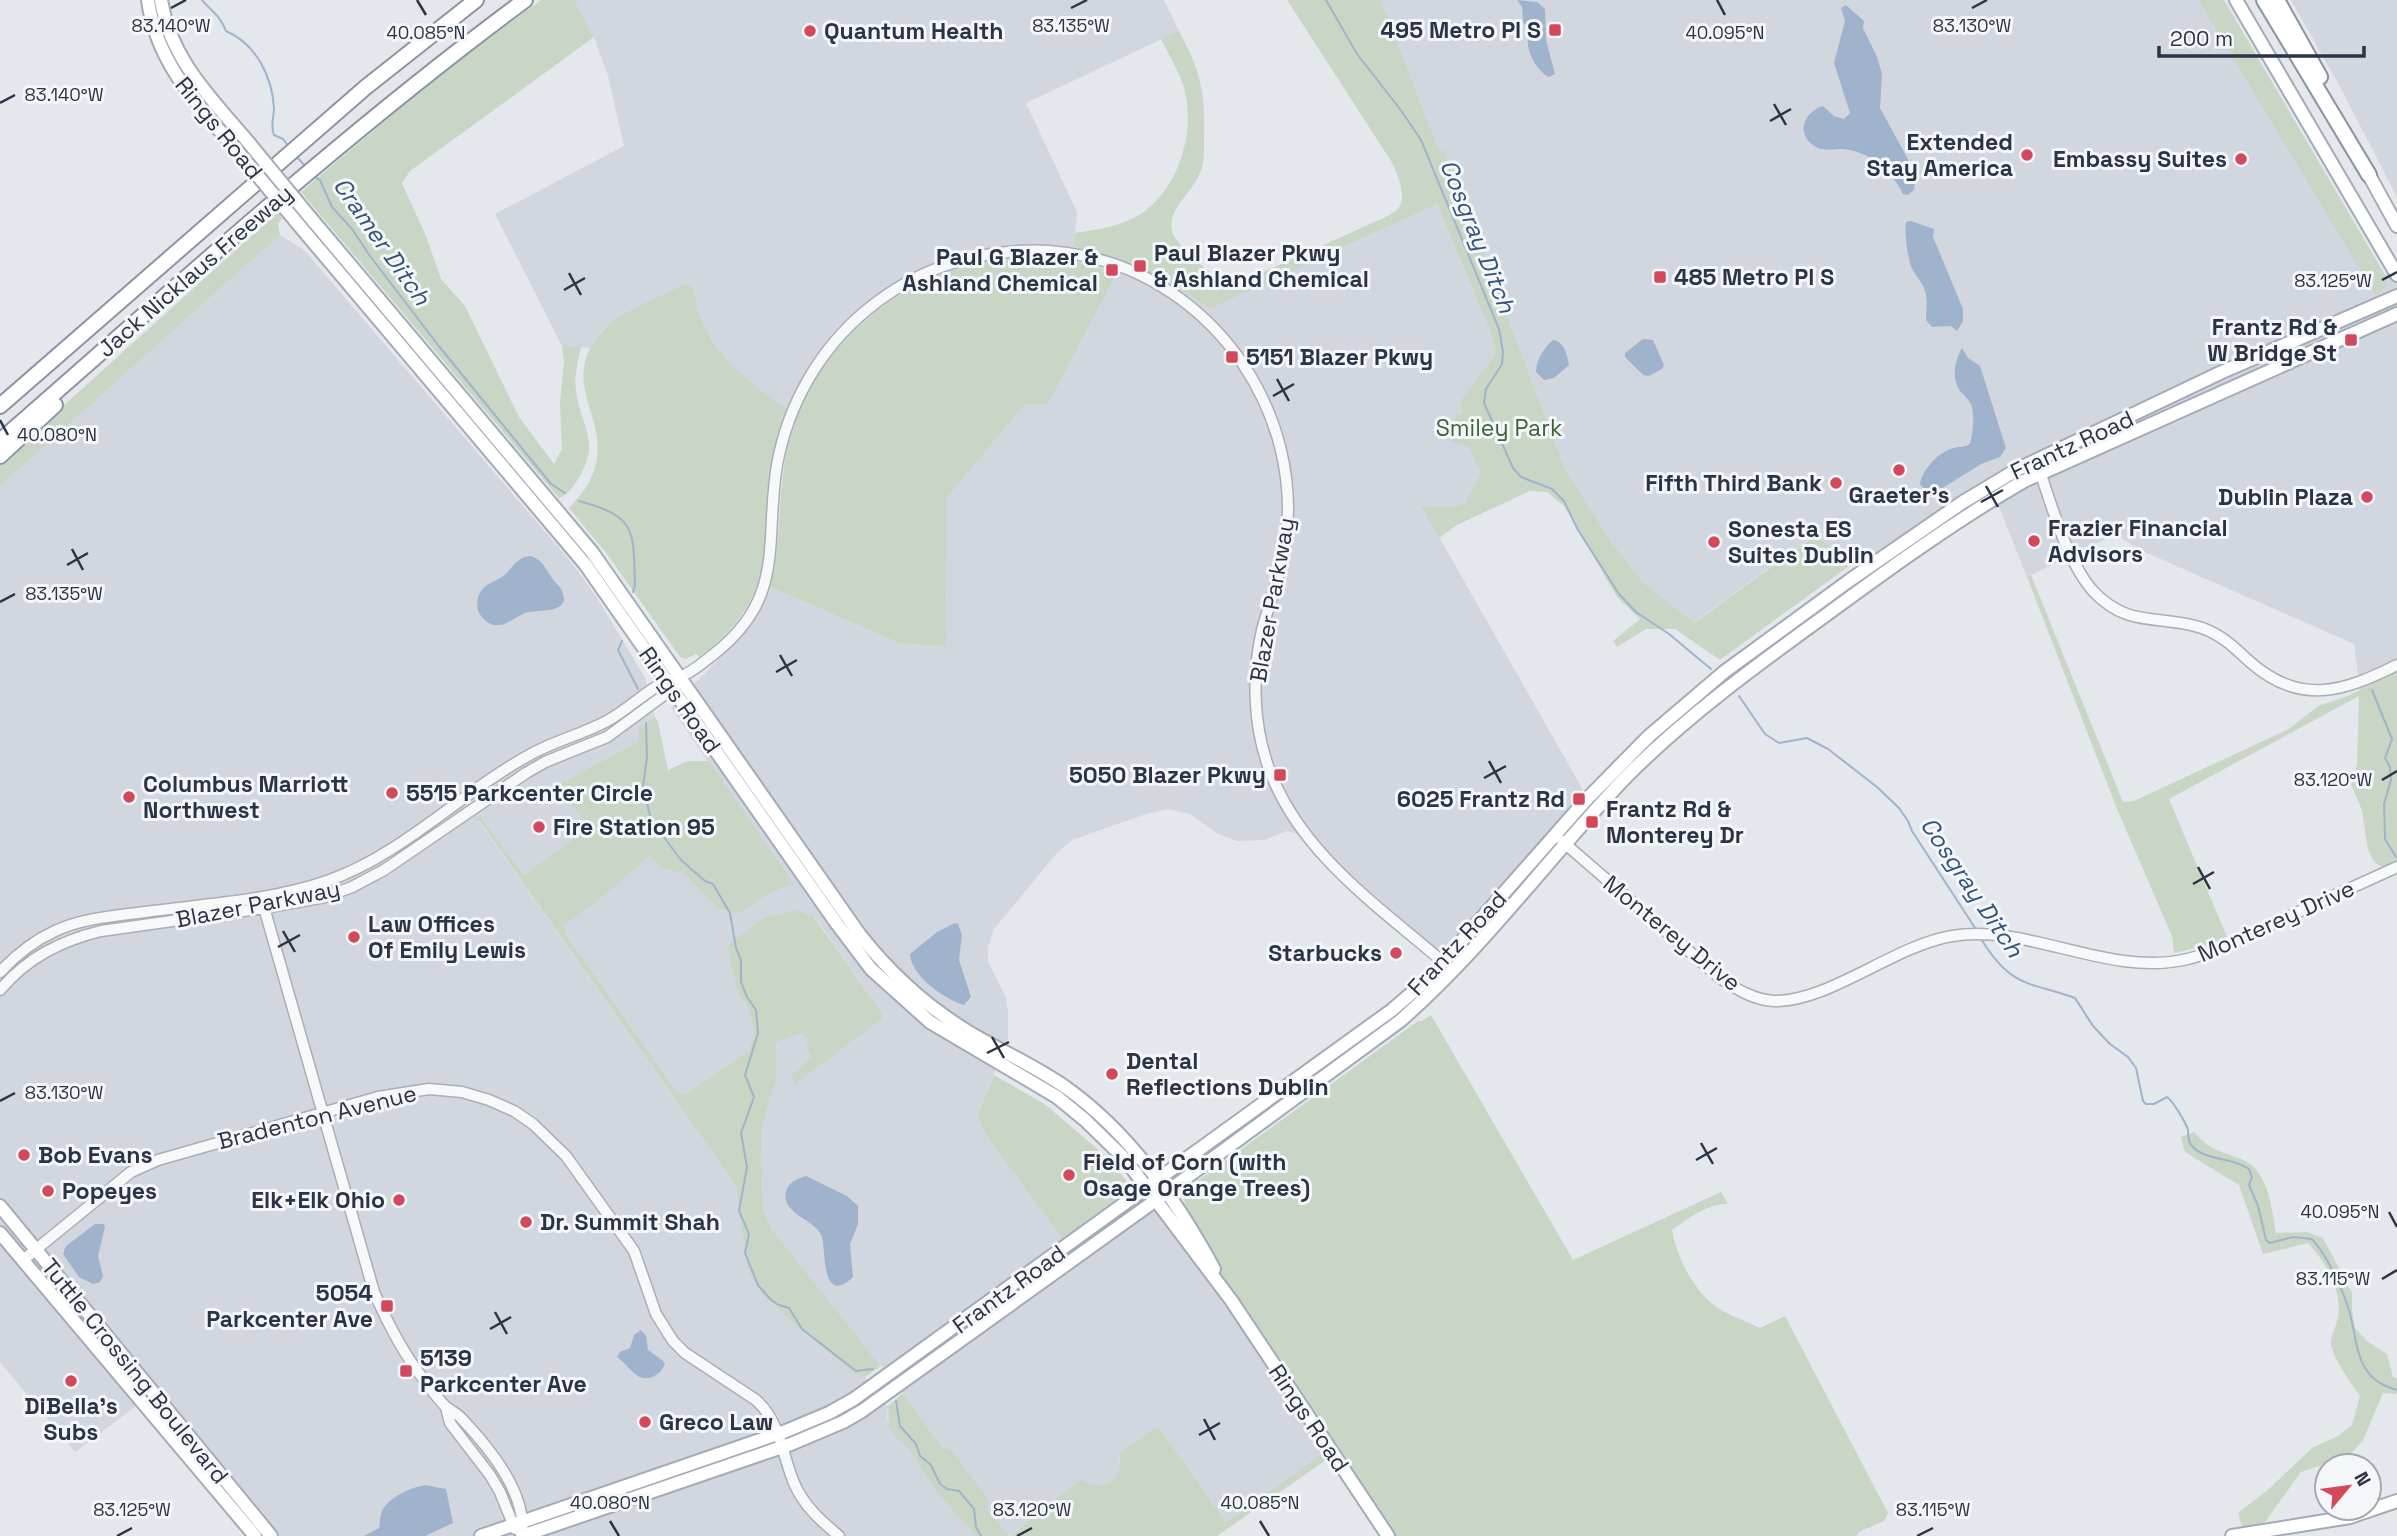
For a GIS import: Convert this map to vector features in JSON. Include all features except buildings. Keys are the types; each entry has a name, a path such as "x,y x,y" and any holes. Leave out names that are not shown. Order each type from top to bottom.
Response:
{"highway":[{"name":"Jack Nicklaus Freeway","path":"0,406 422,40 476,0"},
{"name":"Jack Nicklaus Freeway","path":"0,441 324,159 436,65 524,0"},
{"path":"2264,0 2369,175"},
{"path":"2277,0 2311,59 2369,175"},
{"path":"2284,0 2305,39 2311,59"},
{"path":"0,456 86,374 119,337"}],"main road":[{"path":"148,0 150,18 170,54"},
{"path":"161,0 169,33 170,54"},
{"path":"2236,0 2397,275"},
{"name":"Rings Road","path":"170,54 198,83 244,148 585,564 842,932 871,969 930,1021 1057,1097 1153,1185"},
{"path":"2369,175 2397,226"},
{"name":"Rings Road","path":"303,220 592,552 878,957 897,977 939,1012 965,1030 1042,1072 1092,1107 1133,1149 1153,1185 1204,1250 1231,1300 1388,1536"},
{"name":"Frantz Road","path":"481,1536 778,1434 829,1413 854,1399 1153,1185 1448,967 1481,919 1636,748 1724,672 1963,502 2036,460 2151,408 2222,372 2397,296"},
{"name":"Frantz Road","path":"522,1536 782,1447 824,1431 862,1411 1405,1017 1448,967 1635,769 1721,693 1863,588 1998,496 2041,473 2397,314"},
{"path":"2158,421 2161,413 2194,396 2222,372"},
{"path":"2087,452 2147,419 2151,408"},
{"path":"2041,473 2050,463 2083,446 2099,432"},
{"path":"1998,496 2003,487 2030,469 2036,460"},
{"path":"1635,769 1638,755 1636,748"},
{"name":"Tuttle Crossing Boulevard","path":"0,1206 271,1536"},
{"name":"Tuttle Crossing Boulevard","path":"0,1233 255,1536"},
{"path":"2232,1536 2350,1517 2397,1502"}],"street":[{"name":"Blazer Parkway","path":"0,990 19,969 36,957 76,937 325,897 352,887 384,870 526,773 545,762 607,737 670,685 715,654 748,618 764,589 772,552 775,482 786,429 799,396 834,342 878,301 907,282 940,267 999,253 1045,251 1076,254 1114,264 1165,289 1194,309 1236,353 1265,402 1283,456 1288,499 1284,554 1262,633 1256,669 1258,719 1269,770 1292,817 1319,853 1448,967"},
{"path":"2036,460 2078,572 2100,598 2122,613 2148,621 2198,626 2228,641 2269,676 2307,691 2336,690 2397,665"},
{"name":"Blazer Parkway","path":"0,972 29,945 55,931 84,921 261,896 330,880 376,858 527,756 603,723 670,685"},
{"name":"Monterey Drive","path":"1555,835 1720,978 1735,988 1772,1001 1804,997 1917,945 1940,938 1977,933 2127,962 2182,961 2220,949 2397,867"},
{"path":"261,896 374,1292 399,1344 446,1407 450,1423 490,1475 522,1536"},
{"name":"Bradenton Avenue","path":"23,1260 115,1184 144,1165 379,1097 429,1089 462,1092 489,1100 514,1111 533,1124 566,1156 634,1251 656,1314 669,1337 684,1353 759,1403 771,1416 800,1494 812,1513 839,1536"}],"shaded area":[{"path":"1164,0 1179,31 1026,103 1077,212 1073,261 1032,257 998,260 960,267 907,290 882,307 811,387 797,417 745,380 723,356 705,328 693,287 603,329 591,348 562,346 495,214 624,146 608,76 594,37 574,2"},
{"path":"1381,0 2198,0 2376,295 2385,287 2385,275 2397,268 2397,672 2360,690 2354,644 2138,549 2116,534 2027,577 1992,489 1940,526 1849,566 1816,534 1693,623 1645,584 1613,544 1566,471 1444,151 1439,152"},
{"path":"2291,0 2397,0 2397,197 2338,83"},
{"path":"1437,204 1493,338 1495,355 1460,401 1462,414 1450,442 1469,446 1482,473 1465,503 1452,507 1422,507 1591,804 1446,971 1314,854 1297,834 1287,831 1264,840 1237,841 1218,834 1190,814 1168,809 1072,840 1056,854 994,929 988,947 988,961 1006,998 1008,1039 977,1116 988,1138 1063,1240 1132,1188 1182,1209 1333,1447 1226,1522 1158,1426 1120,1452 1119,1471 1115,1479 1103,1486 1092,1486 1009,1536 903,1393 771,1229 763,1210 761,1129 777,1078 776,1041 801,1033 809,1038 812,1056 791,1075 882,1019 882,1013 815,917 738,994 748,1007 754,1033 748,1051 685,1095 675,1089 567,936 564,926 608,893 649,856 662,869 683,873 718,909 738,914 792,883 671,708 750,627 770,587 899,643 946,647 947,498 1025,404 1117,272 1121,260 1165,279 1210,309"},
{"path":"280,235 304,250 570,561 596,596 645,678 655,717 639,727 639,741 556,786 589,827 524,875 482,818 478,820 736,1186 747,1266 764,1296 854,1373 865,1377 888,1406 887,1417 895,1437 908,1448 936,1492 976,1536 262,1536 149,1396 75,1452 0,1362 0,486"}],"green space":[{"path":"541,0 577,0 575,2 594,37 410,171 402,183 426,236 441,279 465,306 519,417 554,464 562,449 562,346 581,347 576,385 578,403 588,434 588,454 585,466 574,485 568,493 559,498 301,192 439,75"},
{"name":"Smiley Park","path":"1287,0 1381,0 1439,151 1444,150 1566,471 1613,544 1645,584 1694,623 1817,534 1849,566 1720,660 1675,629 1646,629 1617,647 1613,641 1640,619 1617,597 1564,506 1547,492 1530,491 1457,525 1439,538 1421,506 1452,507 1465,503 1481,473 1469,447 1450,442 1455,415 1462,414 1460,401 1495,355 1493,338 1437,204 1210,309 1165,279 1121,260 1074,247 1075,233 1132,219 1148,209 1172,180 1185,143 1187,106 1177,69 1161,39 1179,31 1200,82 1204,107 1204,152 1196,182 1176,208 1171,223 1172,231 1180,244 1206,269 1230,284 1240,282 1389,216 1398,209 1402,192 1391,161"},
{"path":"2198,0 2224,0 2385,275 2386,287 2376,296"},
{"path":"278,212 282,218 278,224 280,235 0,486 0,463"},
{"path":"1032,257 1065,259 1117,272 1048,404 1025,404 947,498 946,647 899,643 770,587 787,450 796,419 810,389 828,362 848,337 872,315 928,280 976,263"},
{"path":"686,284 693,287 705,327 726,358 739,372 787,409 778,438 767,495 765,552 758,584 744,612 724,636 699,657 696,654 686,659 680,657 607,554 569,508 587,485 597,458 595,428 584,387 586,359 593,344 606,327 624,314"},
{"path":"2031,575 2123,802 2134,801 2289,729 2318,706 2348,696 2397,672 2397,861 2383,867 2372,858 2362,811 2351,784 2357,765 2359,696 2169,799 2227,937 2209,945 2174,953 2172,936 2117,809 2027,577"},
{"path":"655,717 668,770 688,761 709,761 793,883 738,914 718,909 683,873 662,869 649,856 608,893 564,926 567,936 675,1089 685,1095 748,1051 754,1033 748,1007 738,994 727,946 763,918 795,910 814,917 882,1013 882,1019 795,1084 791,1075 812,1056 806,1048 808,1038 801,1033 776,1042 777,1078 761,1129 763,1210 772,1230 881,1366 865,1377 854,1373 764,1296 747,1266 736,1186 478,819 481,817 524,875 589,827 556,786 639,741 639,727"},
{"path":"1431,1015 1573,1260 1721,1192 1728,1204 1705,1209 1672,1230 1687,1271 1707,1299 1737,1318 1760,1328 1785,1316 1888,1513 1884,1521 1859,1532 1857,1536 1394,1536 1262,1339 1182,1209 1186,1206 1183,1197 1188,1188 1418,1021"},
{"path":"994,1075 1046,1105 1109,1159 1132,1188 1063,1240 988,1138 977,1116"},
{"path":"2194,1132 2212,1148 2253,1167 2268,1193 2276,1233 2307,1232 2323,1238 2352,1293 2355,1328 2367,1341 2387,1354 2393,1377 2397,1378 2397,1394 2383,1393 2363,1440 2352,1452 2313,1452 2313,1468 2301,1472 2262,1526 2243,1529 2238,1513 2270,1488 2312,1448 2338,1436 2352,1425 2360,1396 2332,1349 2331,1340 2339,1306 2338,1296 2321,1259 2308,1243 2263,1254 2239,1185 2185,1152 2181,1137"},
{"path":"903,1393 942,1447 951,1450 989,1500 987,1509 1009,1536 976,1536 936,1492 908,1448 895,1437 889,1426 888,1406"},
{"path":"1158,1426 1226,1522 1325,1452 1329,1458 1217,1536 1010,1536 1080,1480 1098,1485 1111,1482 1118,1470 1120,1452"}],"water":[{"path":"1517,0 1537,2 1545,9 1546,40 1555,74 1549,77 1539,69 1532,58 1528,45 1529,33 1523,22 1522,7"},
{"path":"1846,5 1864,21 1863,28 1877,57 1882,74 1880,108 1910,163 1915,179 1914,190 1908,195 1903,194 1886,170 1871,158 1843,149 1816,147 1805,136 1806,118 1816,109 1823,106 1834,116 1844,119 1850,113 1834,63 1845,21 1841,8"},
{"path":"1911,221 1934,229 1933,237 1963,309 1963,321 1957,331 1951,326 1932,327 1926,320 1925,291 1912,268 1907,248 1906,222"},
{"path":"1643,339 1653,340 1664,365 1649,376 1643,375 1625,357 1625,353"},
{"path":"1553,340 1563,346 1569,365 1554,378 1544,380 1536,372 1536,368 1541,354"},
{"path":"1962,348 1968,358 1980,366 2006,448 2000,457 1981,464 1933,494 1920,484 1928,467 1943,453 1968,445 1971,440 1972,408 1957,386 1955,375 1957,358"},
{"path":"531,556 541,562 561,589 564,599 562,604 552,610 525,613 501,625 486,621 477,608 480,593 487,585 506,574 518,561"},
{"path":"955,923 962,935 959,960 971,997 964,1005 947,998 930,986 916,970 910,954 937,932"},
{"path":"806,1176 847,1196 858,1206 858,1224 850,1244 853,1277 843,1284 835,1285 830,1281 819,1231 794,1212 786,1200 786,1192 791,1183"},
{"path":"95,1224 104,1224 105,1227 98,1256 103,1276 100,1282 93,1284 79,1277 63,1254 66,1246"},
{"path":"641,1330 646,1336 648,1350 665,1364 657,1375 648,1378 639,1377 617,1357 620,1352 630,1348 634,1335"},
{"path":"425,1485 446,1489 453,1523 425,1536 364,1536 379,1528 382,1511 390,1501"}],"waterway":[{"name":"Cramer Ditch","path":"202,0 218,17 226,31 246,44 260,62 273,96 274,135 283,139 289,147"},
{"name":"Cosgray Ditch","path":"1326,0 1357,54 1421,140 1499,329 1502,364 1486,389 1484,403 1513,468 1521,477 1552,489 1564,501 1578,530 1619,594 1636,612 1669,634 1711,669"},
{"name":"Cramer Ditch","path":"297,157 305,166"},
{"name":"Cramer Ditch","path":"313,176 320,180 332,207 352,229 438,345 551,484 565,493"},
{"name":"Cramer Ditch","path":"579,501 612,513 622,520 628,529 634,551 633,592"},
{"name":"Cramer Ditch","path":"622,641 618,650 638,689"},
{"path":"2372,690 2392,739 2385,758 2390,767 2391,780 2384,804 2385,839 2396,857"},
{"name":"Cosgray Ditch","path":"1739,696 1765,734 1779,743 1807,738 1828,749 1899,808 1977,931"},
{"name":"Cramer Ditch","path":"646,723 647,757 643,786 651,820 681,860 705,881 713,884 730,913 736,948 741,960 741,982 756,1010 758,1033 745,1075 754,1097 741,1133 747,1167 739,1211 749,1234 745,1253 758,1285 771,1300 789,1308 802,1329 856,1371 873,1369"},
{"name":"Cosgray Ditch","path":"1981,939 2011,975 2032,985 2075,998 2093,1026 2110,1044 2128,1057 2136,1068 2143,1101 2146,1104 2154,1104 2167,1097 2170,1099 2187,1127 2189,1142 2197,1151 2249,1169 2252,1177 2249,1185 2258,1206 2266,1240 2270,1243 2293,1237 2312,1239 2328,1261 2343,1293 2364,1366 2371,1376 2397,1390"},
{"name":"Cramer Ditch","path":"896,1401 900,1426 916,1444 920,1456 931,1465 940,1484 947,1489 959,1491 974,1509 976,1527 981,1536"}],"place":[{"name":"495 Metro Pl S","path":"1555,30"},
{"name":"Quantum Health","path":"810,31"},
{"name":"Extended Stay America","path":"2027,155"},
{"name":"Embassy Suites","path":"2241,159"},
{"name":"Paul Blazer Pkwy & Ashland Chemical","path":"1140,266"},
{"name":"Paul G Blazer & Ashland Chemical","path":"1112,270"},
{"name":"485 Metro Pl S","path":"1660,277"},
{"name":"Frantz Rd & W Bridge St","path":"2351,340"},
{"name":"5151 Blazer Pkwy","path":"1232,357"},
{"name":"Graeter's","path":"1899,470"},
{"name":"Fifth Third Bank","path":"1836,483"},
{"name":"Dublin Plaza","path":"2367,497"},
{"name":"Frazier Financial Advisors","path":"2034,541"},
{"name":"Sonesta ES Suites Dublin","path":"1714,542"},
{"name":"5050 Blazer Pkwy","path":"1280,775"},
{"name":"5515 Parkcenter Circle","path":"392,793"},
{"name":"Columbus Marriott Northwest","path":"129,797"},
{"name":"6025 Frantz Rd","path":"1579,799"},
{"name":"Frantz Rd & Monterey Dr","path":"1592,822"},
{"name":"Fire Station 95","path":"539,827"},
{"name":"Law Offices Of Emily Lewis","path":"354,937"},
{"name":"Starbucks","path":"1396,953"},
{"name":"Dental Reflections Dublin","path":"1112,1074"},
{"name":"Bob Evans","path":"24,1155"},
{"name":"Field of Corn (with Osage Orange Trees)","path":"1069,1175"},
{"name":"Popeyes","path":"48,1191"},
{"name":"Elk+Elk Ohio","path":"399,1200"},
{"name":"Dr. Summit Shah","path":"526,1222"},
{"name":"5054 Parkcenter Ave","path":"387,1306"},
{"name":"5139 Parkcenter Ave","path":"406,1371"},
{"name":"DiBella's Subs","path":"71,1381"},
{"name":"Greco Law","path":"645,1422"}]}
